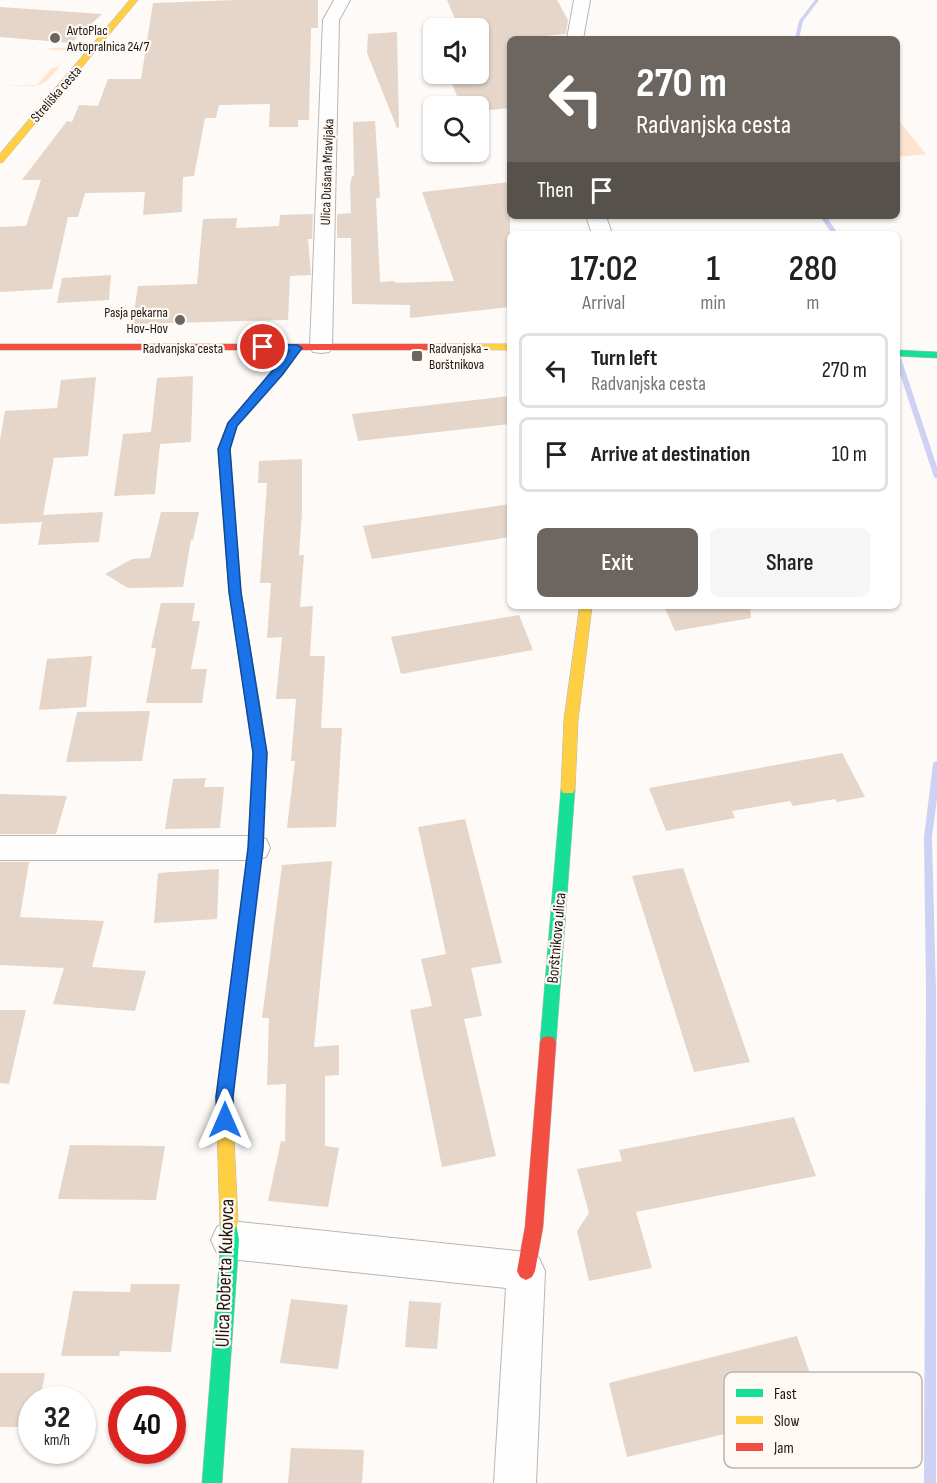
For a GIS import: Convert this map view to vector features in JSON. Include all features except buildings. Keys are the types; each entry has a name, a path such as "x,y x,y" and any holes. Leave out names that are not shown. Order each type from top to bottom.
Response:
{"street":[{"name":"Streliška cesta","path":"0,160 134,0"},
{"name":"Ulica Dušana Mravljaka","path":"321,347 331,20 342,0"},
{"path":"576,36 582,0"},
{"name":"Radvanjska cesta","path":"0,347 507,347"},
{"name":"Ulica Roberta Kukovca","path":"212,1483 230,1240 224,1097 255,848 260,753 235,592 224,449 232,425 297,348"},
{"path":"900,353 937,355"},
{"name":"Borštnikova ulica","path":"515,1483 526,1271 534,1227 569,782 571,720 586,609"},
{"path":"0,848 255,848"},
{"path":"230,1240 526,1271"}],"shaded area":[{"path":"84,28 93,29 47,81 36,86 0,86 37,85 52,68 59,67 73,51 46,49 68,48 77,45 87,35 82,30"},
{"path":"900,123 926,154 900,157"}],"waterway":[{"path":"798,36 801,21 817,0"},
{"path":"825,219 833,231"},
{"path":"900,364 937,477"},
{"path":"930,1483 931,991 928,837 937,764"}],"traffic: fast":[{"path":"253,706 235,592 224,449 232,425 297,348"},
{"path":"900,353 937,355"},
{"path":"548,1043 568,789"},
{"path":"212,1483 230,1240 229,1223"}],"traffic: slow":[{"path":"0,160 134,0"},
{"path":"431,347 507,347"},
{"path":"568,789 571,720 586,609"},
{"path":"229,1223 224,1097 255,848 260,753 253,706"}],"traffic: jam":[{"path":"0,347 431,347"},
{"path":"526,1271 534,1227 548,1043"}],"place":[{"name":"AvtoPlac Avtopralnica 24/7","path":"55,38"},
{"name":"Pasja pekarna Hov-Hov","path":"180,320"},
{"name":"Radvanjska - Borštnikova","path":"417,356"}],"route":[{"path":"225,1120 224,1097 255,848 260,753 235,592 224,449 232,425 297,348 263,347"}]}
